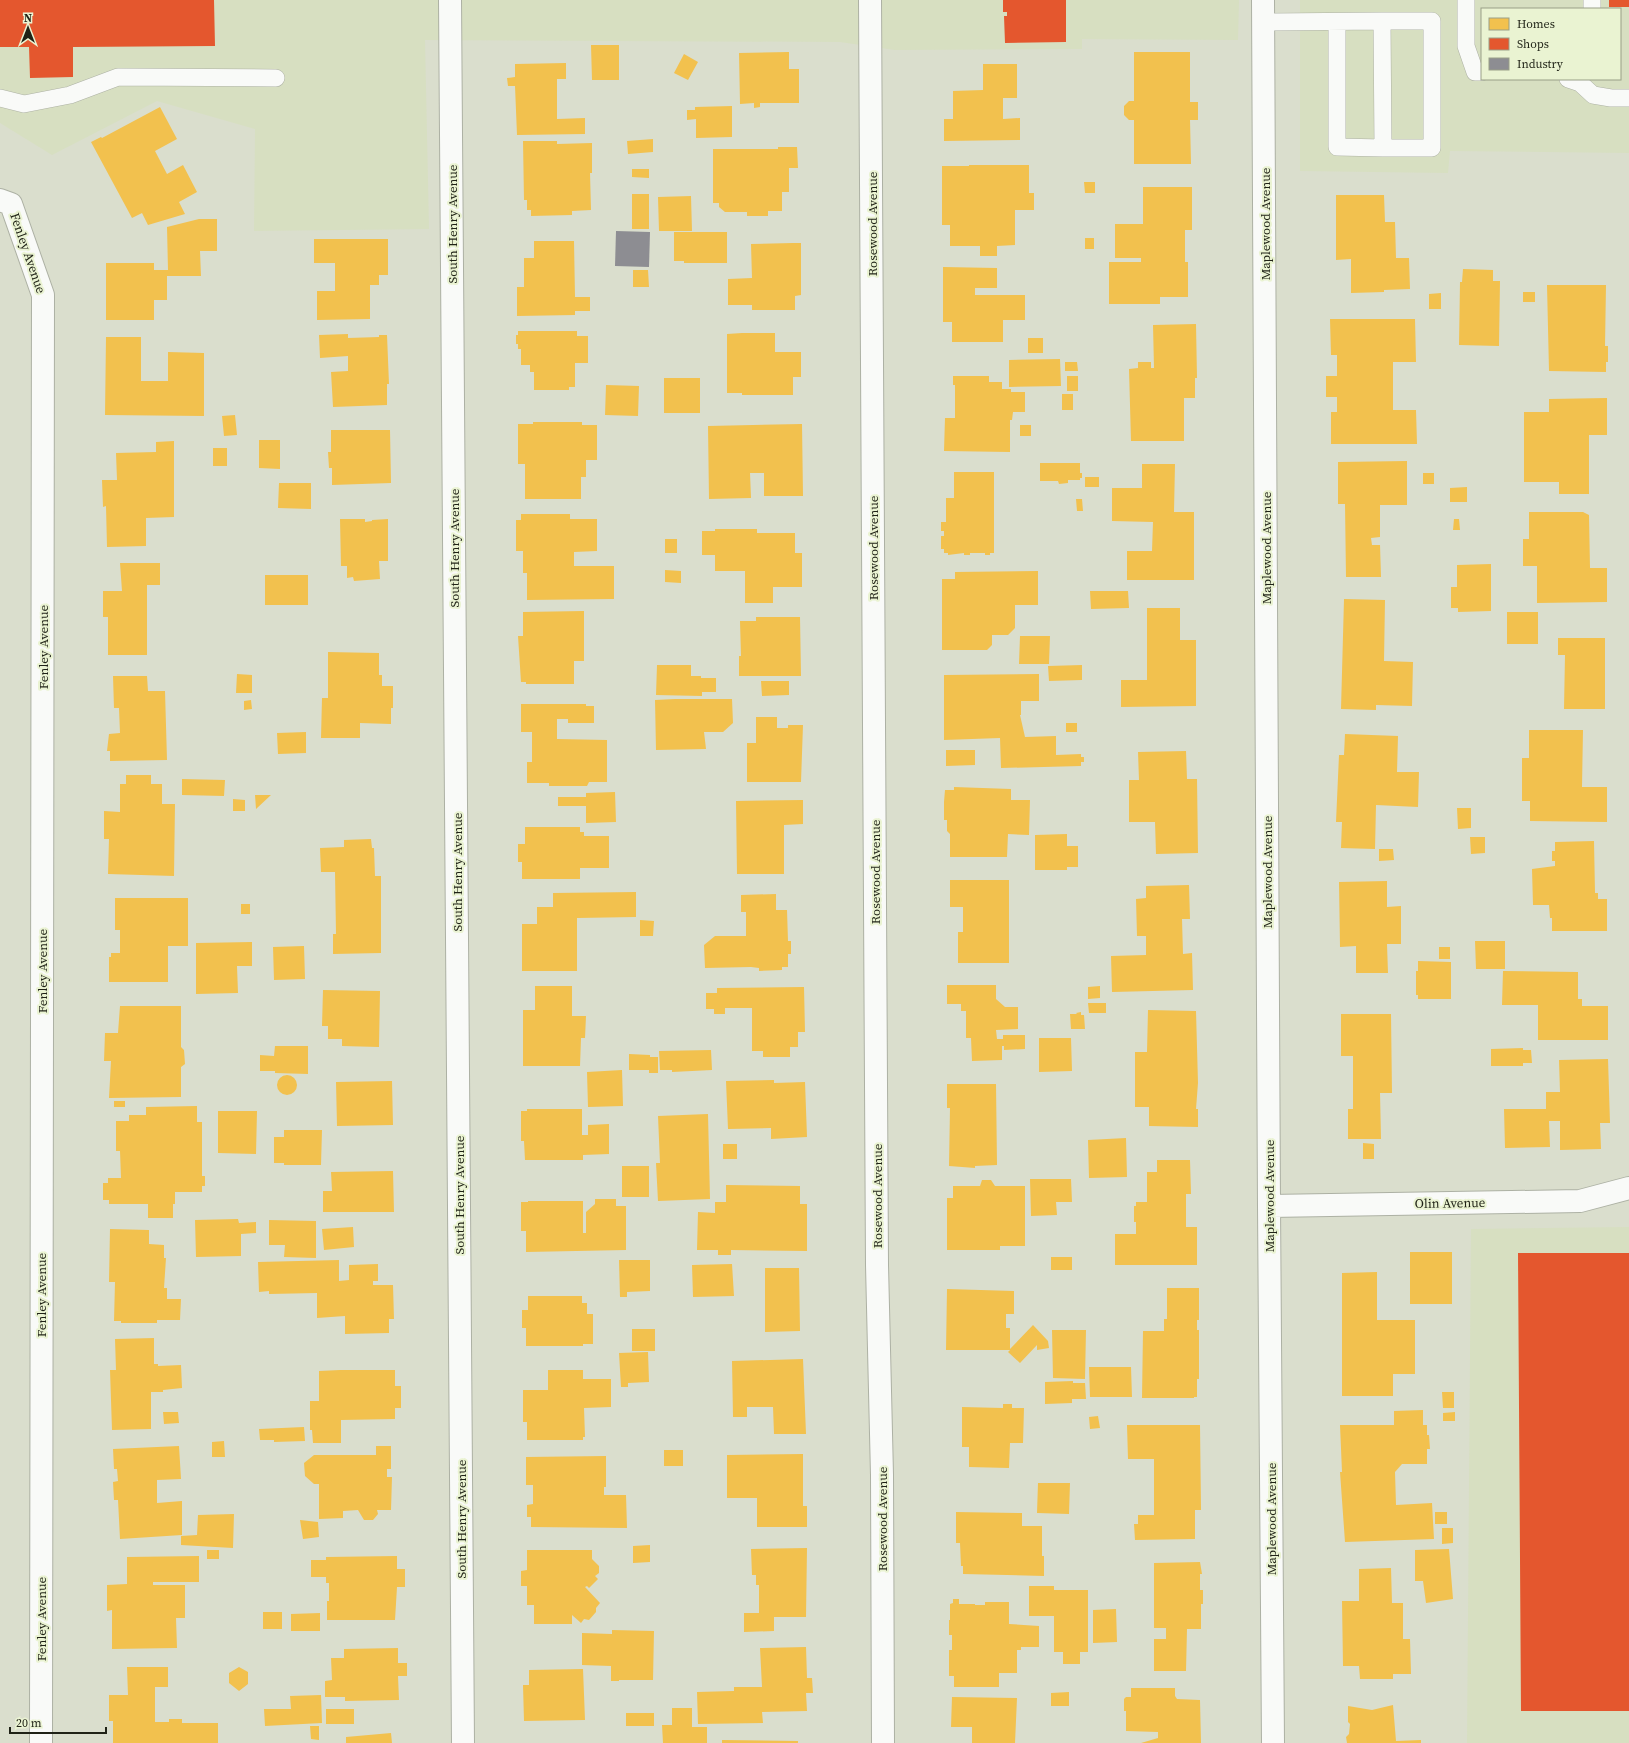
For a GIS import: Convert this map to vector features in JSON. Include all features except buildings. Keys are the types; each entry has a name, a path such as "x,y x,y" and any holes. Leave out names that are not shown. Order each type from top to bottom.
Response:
{"street":[{"name":"South Henry Avenue","path":"450,0 463,1743"},
{"name":"Rosewood Avenue","path":"870,0 877,1257 882,1475 883,1743"},
{"name":"Maplewood Avenue","path":"1263,0 1273,1743"},
{"name":"Fenley Avenue","path":"5,202 43,295 41,1743"},
{"name":"Olin Avenue","path":"1269,1206 1580,1201 1629,1188"}],"lane":[{"path":"1466,0 1466,46 1475,72 1481,72"},
{"path":"1382,21 1383,148"},
{"path":"1264,22 1432,21 1432,148 1337,147 1337,22"},
{"path":"0,98 24,104 70,95 118,77 276,78"},
{"path":"1571,80 1593,87 1611,98 1629,98"}],"shaded area":[{"path":"0,0 1239,0 1238,40 1082,39 1082,49 895,50 840,42 425,40 429,229 254,231 255,129 157,101 52,155 0,123"},
{"path":"1300,0 1629,0 1629,153 1450,151 1448,173 1300,171"},
{"path":"1629,1227 1629,1743 1467,1743 1471,1229"}]}
